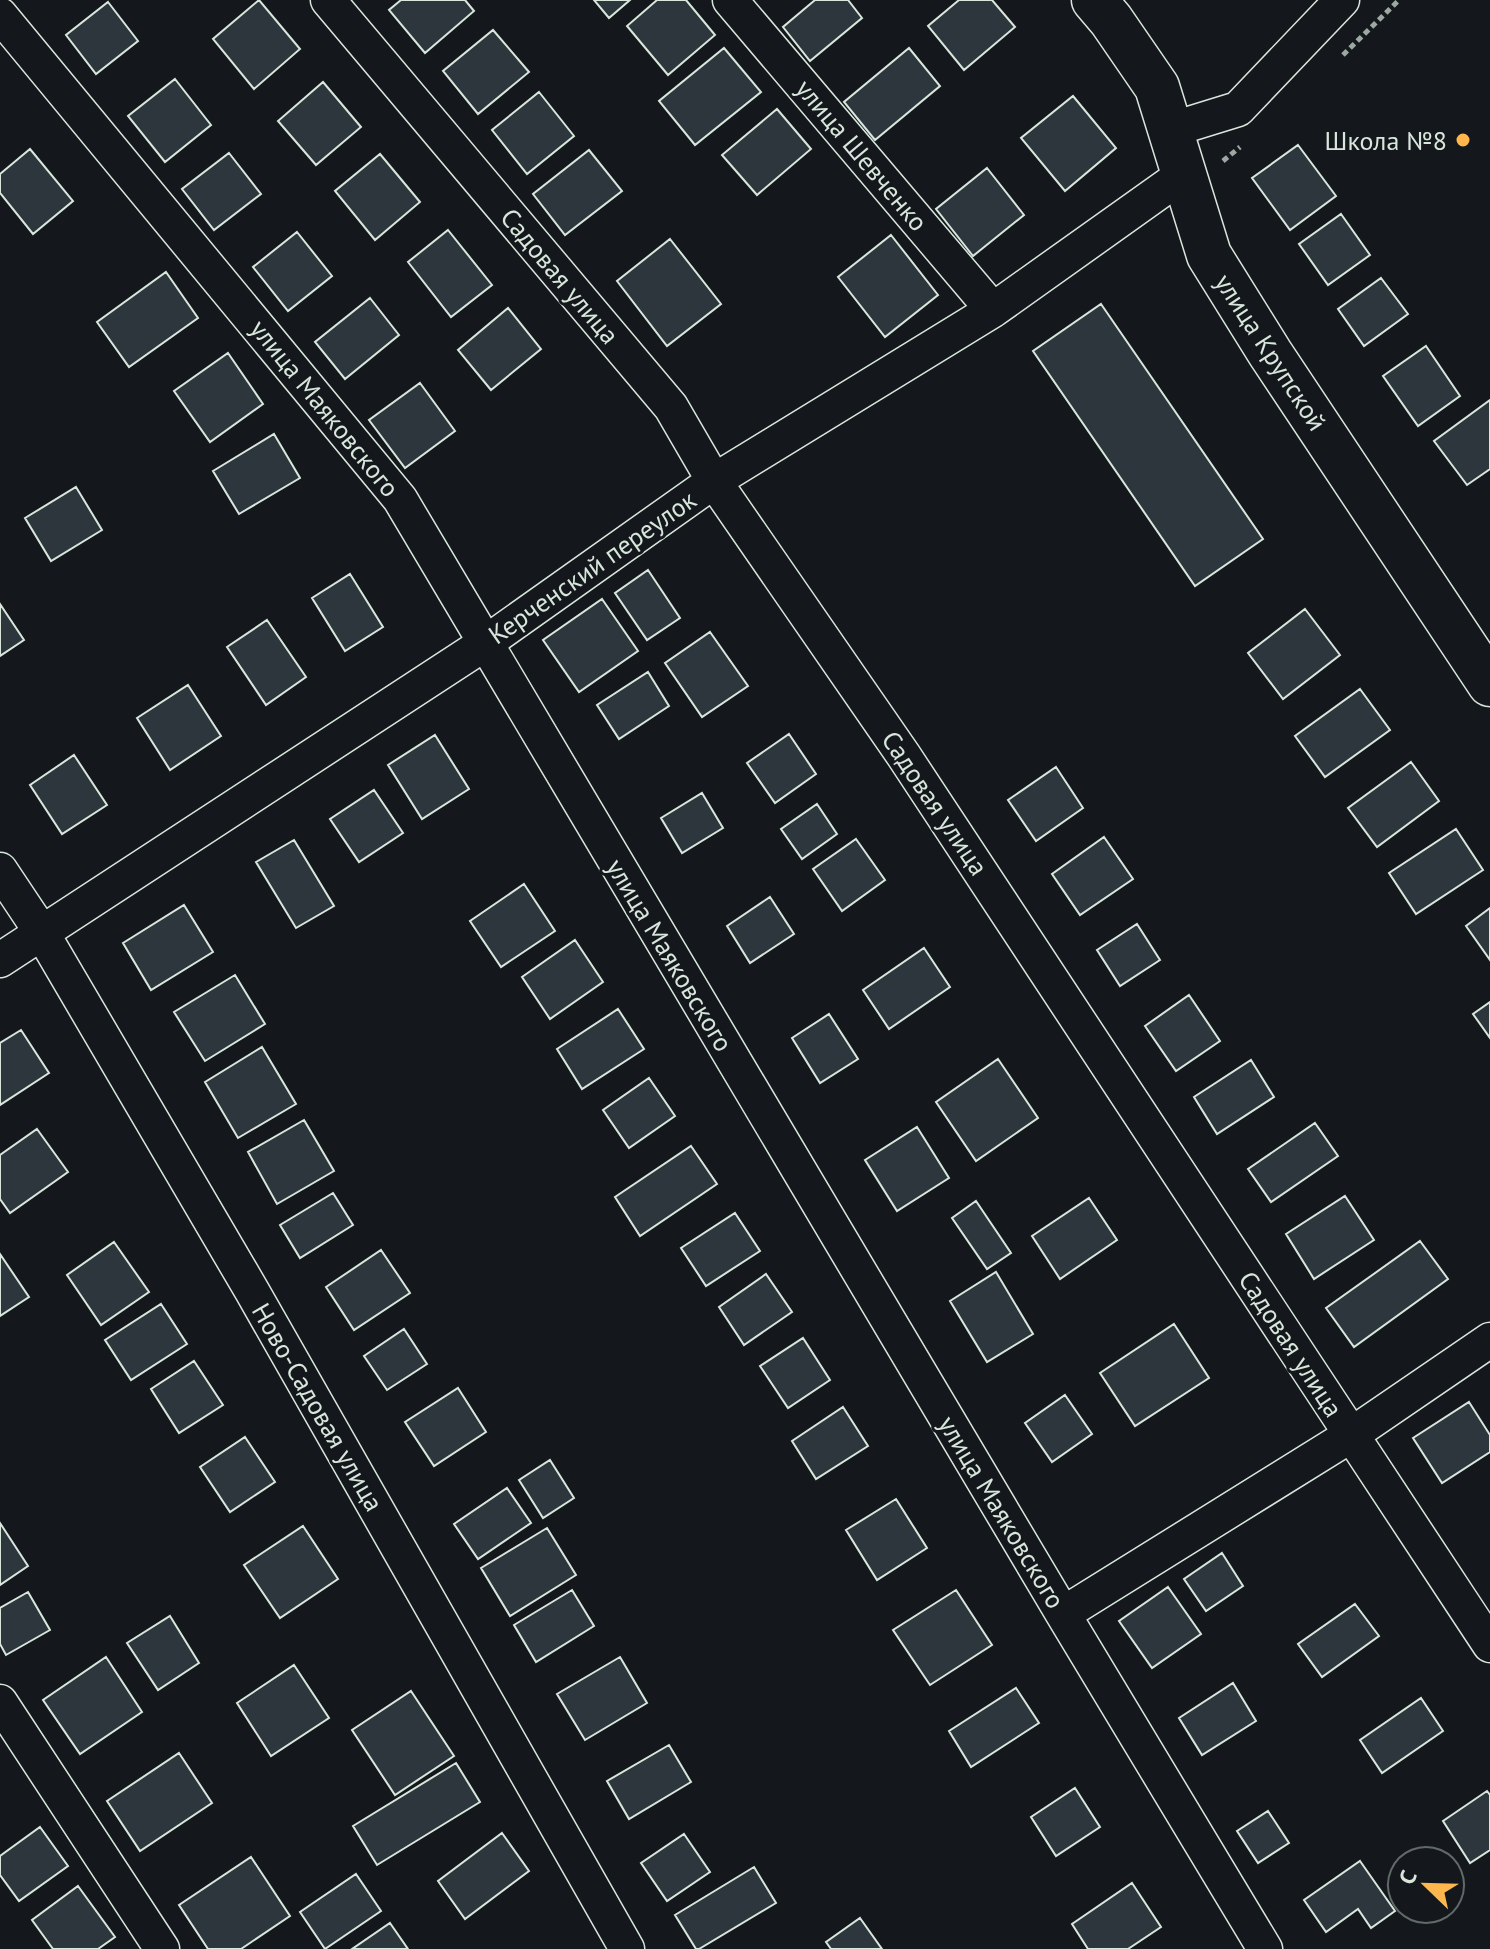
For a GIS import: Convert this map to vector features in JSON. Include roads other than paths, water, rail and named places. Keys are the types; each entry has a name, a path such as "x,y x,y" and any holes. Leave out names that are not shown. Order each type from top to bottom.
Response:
{"main road":[{"name":"улица Крупской","path":"1094,0 1157,87 1209,255 1270,353 1490,684"}],"street":[{"name":"Садовая улица","path":"328,0 671,407 714,481 904,756 1490,1645"},
{"name":"улица Шевченко","path":"730,0 993,310"},
{"path":"1170,130 1238,109 1342,0"},
{"name":"улица Маяковского","path":"0,15 400,499 1265,1949"},
{"name":"Керченский переулок","path":"0,960 484,644 714,481 993,310 1184,174"},
{"name":"Ново-Садовая улица","path":"0,870 42,933 268,1318 627,1949"},
{"path":"1063,1614 1351,1435 1490,1340"},
{"path":"0,1702 162,1949"}],"place":[{"name":"Школа №8","path":"1463,140"}]}
